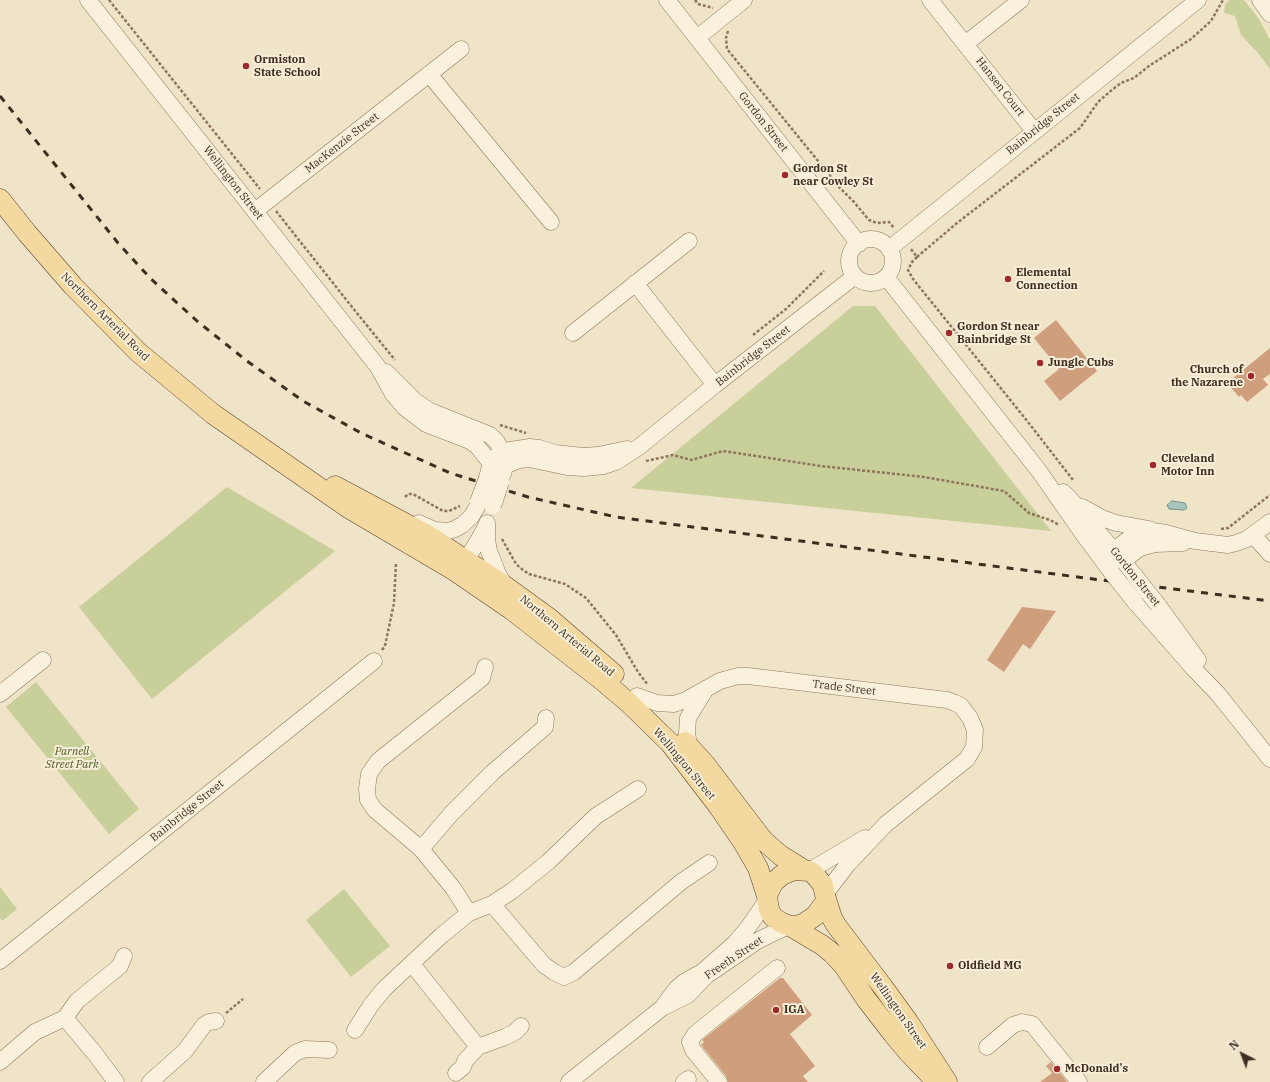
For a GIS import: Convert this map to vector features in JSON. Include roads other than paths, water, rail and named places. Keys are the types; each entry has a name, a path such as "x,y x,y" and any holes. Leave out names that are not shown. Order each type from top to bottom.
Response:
{"main road":[{"name":"Northern Arterial Road","path":"0,199 73,286 138,352 213,414 283,461 350,509 460,562 505,586 645,692 704,764 763,840 780,855 806,870"},
{"name":"Northern Arterial Road","path":"283,461 330,483 429,536 460,562"},
{"name":"Wellington Street","path":"460,562 512,610 603,681 659,732 692,770 737,833 758,868 767,898"},
{"path":"794,870 806,870 821,881 825,896 824,904 815,916 803,924 789,926 773,917 769,910 767,898 772,885 782,875 794,870"},
{"name":"Wellington Street","path":"825,896 832,918 836,925 909,1023 947,1082"},
{"name":"Wellington Street","path":"789,926 822,945 832,953 844,966 892,1034 938,1082"}],"street":[{"name":"Wellington Street","path":"88,0 378,367 393,394 405,408 416,418 439,430 470,441 482,451 489,462"},
{"name":"Gordon Street","path":"667,0 859,244"},
{"path":"697,38 744,0"},
{"name":"Hansen Court","path":"930,0 1034,130"},
{"path":"965,44 1021,0"},
{"name":"Bainbridge Street","path":"889,249 1034,130 1198,0"},
{"path":"1260,0 1270,14"},
{"name":"MacKenzie Street","path":"255,211 461,49"},
{"path":"429,74 551,222"},
{"path":"871,240 878,241 889,249 892,254 892,267 886,278 881,281 870,283 859,280 855,276 852,272 849,261 852,251 859,244 871,240"},
{"path":"573,332 689,241"},
{"name":"Bainbridge Street","path":"503,459 514,448 530,447 568,455 598,455 621,451 652,438 855,276"},
{"name":"Gordon Street","path":"886,278 1040,471 1083,534 1135,602 1218,694 1270,759"},
{"path":"634,283 716,386"},
{"name":"Wellington Street","path":"378,367 387,373 415,401 430,411 490,435 497,442 503,459"},
{"path":"494,480 489,462 503,459"},
{"path":"330,483 435,530 448,531 462,525 471,517 494,480 503,459"},
{"name":"Gordon Street","path":"1040,471 1071,500 1135,576 1193,653 1218,694"},
{"path":"1071,500 1102,518 1116,523 1154,530 1195,541 1228,545 1241,542 1264,530 1270,554"},
{"path":"460,562 472,531 478,505"},
{"path":"478,505 487,523 487,540 489,551 498,574 505,586"},
{"path":"460,562 478,541 487,523"},
{"path":"1109,569 1135,534 1146,530 1154,530"},
{"path":"1119,556 1155,544 1195,541"},
{"path":"0,694 43,660"},
{"name":"Bainbridge Street","path":"0,961 374,661"},
{"path":"469,913 453,888 420,849 375,810 368,800 367,789 370,774 378,762 482,678 485,667"},
{"name":"Trade Street","path":"645,692 650,701 669,704 686,700 720,681 738,676 748,676 947,700 961,706 974,726 974,746 967,759 886,824"},
{"path":"689,746 686,733 688,718 706,689"},
{"path":"420,849 451,814 488,778 545,727 546,718"},
{"path":"356,1030 371,1005 384,989 442,935 469,913 492,904 512,891 548,862 596,816 638,789"},
{"path":"806,870 839,854 886,824"},
{"path":"825,896 848,864 886,824"},
{"path":"492,904 544,965 564,977 574,972 675,887 709,863"},
{"name":"Freeth Street","path":"662,1008 676,989 684,982 702,972 734,944 747,928 767,898"},
{"name":"Freeth Street","path":"576,1080 662,1008 688,995 706,976 759,940 789,926"},
{"path":"0,1062 35,1032 65,1018 77,1001 120,966 124,956"},
{"path":"412,964 478,1047"},
{"path":"719,1082 693,1050 690,1042 695,1034 777,968"},
{"path":"65,1018 116,1082"},
{"path":"150,1082 185,1051 204,1026 209,1022 216,1021"},
{"path":"990,1044 1013,1025 1022,1022 1032,1024 1079,1082"},
{"path":"456,1073 463,1067 465,1061 478,1047 505,1037 515,1032 521,1026"},
{"path":"264,1082 295,1053 305,1049 329,1050"}],"water":[{"path":"1172,501 1185,503 1187,508 1184,510 1169,509 1167,505"}],"railway":[{"path":"0,96 118,243 151,279 197,321 247,361 303,401 361,433 450,473 528,497 616,517 1270,601"}],"place":[{"name":"Ormiston State School","path":"246,66"},
{"name":"Gordon St near Cowley St","path":"785,175"},
{"name":"Elemental Connection","path":"1008,279"},
{"name":"Gordon St near Bainbridge St","path":"949,333"},
{"name":"Jungle Cubs","path":"1040,363"},
{"name":"Church of the Nazarene","path":"1251,376"},
{"name":"Cleveland Motor Inn","path":"1153,465"},
{"name":"Oldfield MG","path":"950,966"},
{"name":"IGA","path":"776,1010"},
{"name":"McDonald's","path":"1057,1069"}],"park label":[{"name":"Parnell Street Park","path":"72,758"}]}
